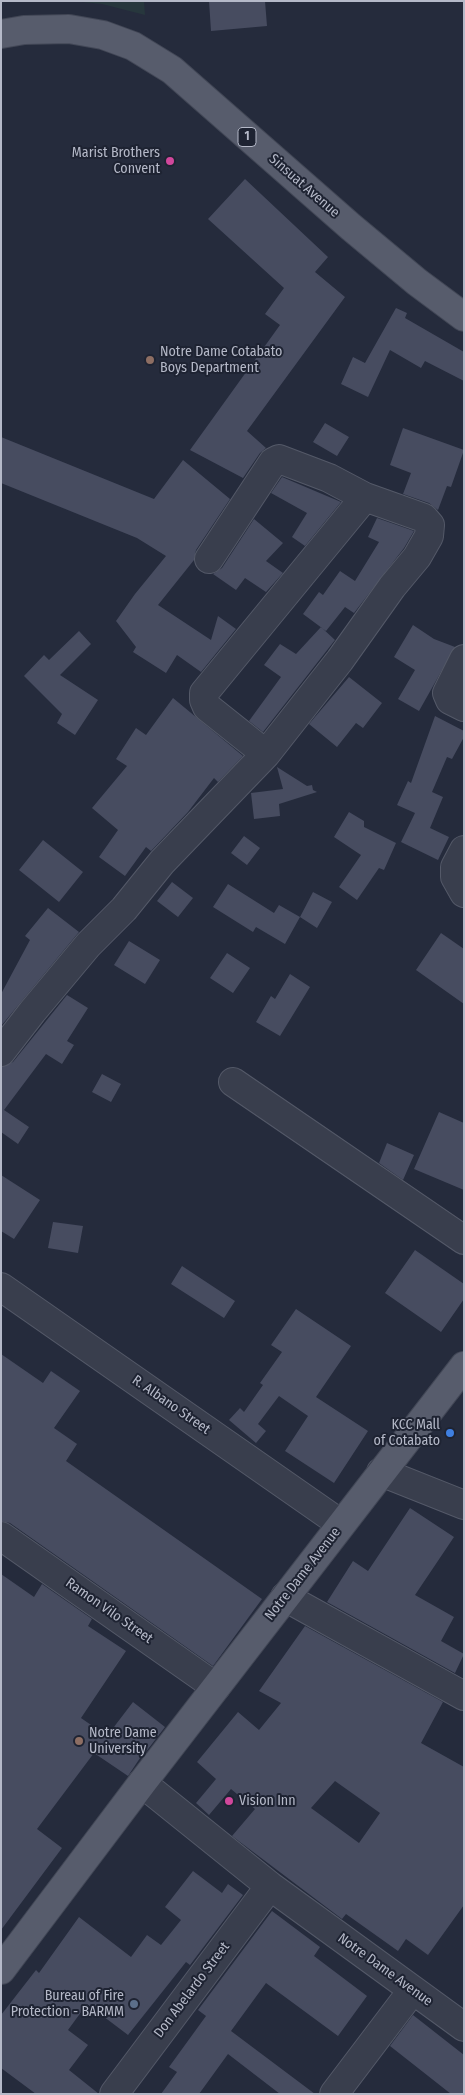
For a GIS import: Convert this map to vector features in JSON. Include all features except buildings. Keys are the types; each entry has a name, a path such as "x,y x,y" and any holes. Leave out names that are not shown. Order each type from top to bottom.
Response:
{"main road":[{"name":"Sinsuat Avenue","path":"1,34 24,30 68,29 103,35 133,46 172,70 351,227 417,282 464,317"},
{"name":"Notre Dame Avenue","path":"1,1970 142,1783 464,1366"}],"street":[{"path":"1,1052 88,945 124,909 162,862 266,754 340,660 392,587 417,557 429,536 430,525 424,518 365,497 329,478 279,459 273,462 209,558"},
{"path":"266,754 207,707 204,693 365,497"},
{"path":"464,659 447,693 450,700 464,707"},
{"path":"464,850 455,867 455,877 464,892"},
{"path":"233,1082 464,1240"},
{"name":"R. Albano Street","path":"1,1286 341,1524"},
{"path":"381,1472 464,1505"},
{"name":"Ramon Vilo Street","path":"1,1536 216,1687"},
{"path":"285,1597 464,1696"},
{"name":"Notre Dame Avenue","path":"142,1783 270,1886 464,2027"},
{"name":"Don Abelardo Street","path":"114,2094 270,1886"},
{"path":"334,2094 412,1991"}],"shaded area":[{"path":"73,1 144,1 145,15 102,4"}],"place":[{"name":"Marist Brothers Convent","path":"170,161"},
{"name":"Notre Dame Cotabato Boys Department","path":"150,360"},
{"name":"KCC Mall of Cotabato","path":"450,1433"},
{"name":"Notre Dame University","path":"79,1741"},
{"name":"Vision Inn","path":"229,1801"},
{"name":"Bureau of Fire Protection - BARMM","path":"134,2004"}]}
